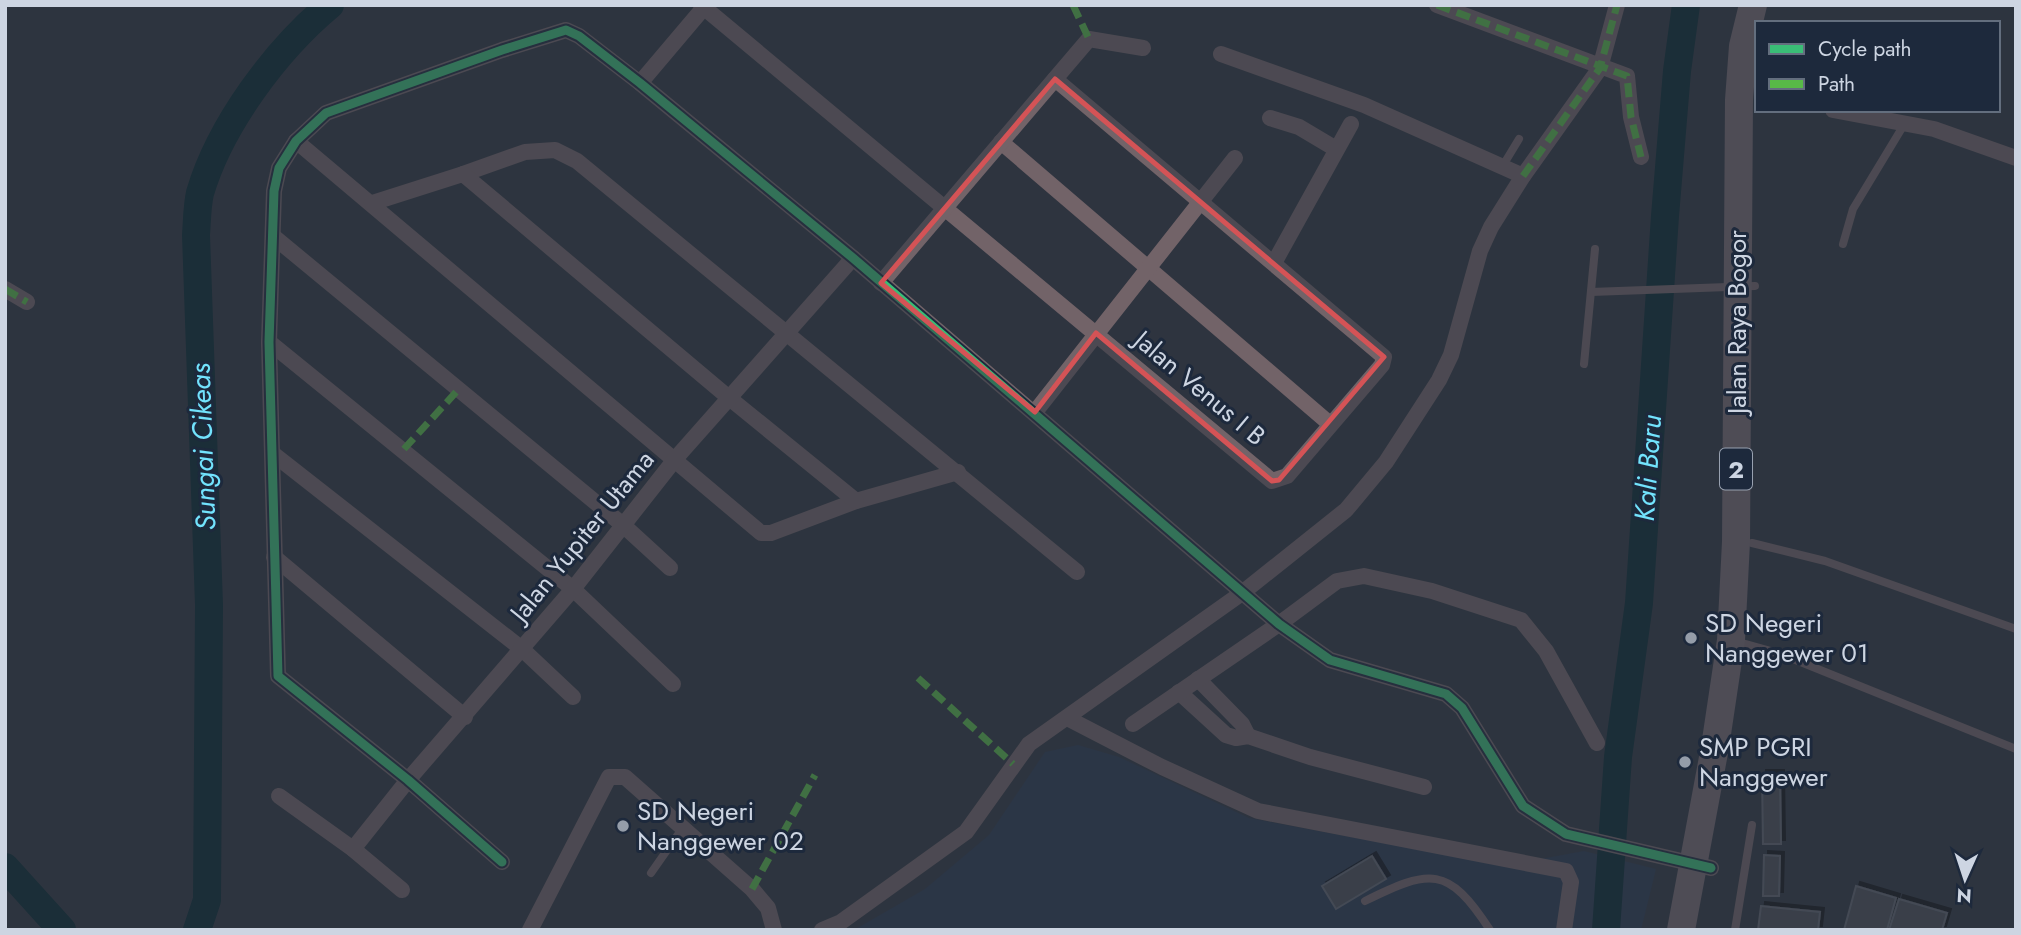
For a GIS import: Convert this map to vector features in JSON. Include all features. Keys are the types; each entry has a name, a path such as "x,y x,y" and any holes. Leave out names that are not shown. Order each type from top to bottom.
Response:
{"highway":[{"name":"Jalan Raya Bogor","path":"1739,642 1735,542 1751,98 1743,46 1753,5"},
{"name":"Jalan Raya Bogor","path":"1681,930 1691,864 1732,751 1739,642 1752,543 1746,287"},
{"name":"Jalan Raya Bogor","path":"1691,864 1700,930"}],"street":[{"path":"1437,5 1628,78 1631,117 1641,157"},
{"path":"822,930 841,922 966,832 1029,744 1242,593 1346,510 1386,462 1439,380 1451,355 1480,251 1491,227 1523,176 1600,68 1617,5"},
{"path":"640,83 704,6"},
{"name":"Jalan Venus I B","path":"704,6 1272,481 1287,476 1330,424"},
{"path":"502,862 408,780 278,676 269,342 275,178 296,141 326,113 566,30 579,36 640,83 853,258 1279,624 1331,660 1446,694 1462,708 1523,806 1574,838 1691,864"},
{"path":"881,283 1089,39 1143,48"},
{"path":"1220,54 1364,105 1523,176"},
{"path":"1001,142 1330,424 1382,365 1384,357 1055,79"},
{"path":"1844,112 1934,128 2016,158"},
{"path":"1270,118 1299,127 1336,149"},
{"path":"1275,263 1351,124"},
{"path":"296,141 372,203 513,326 676,458 761,533 797,524 856,501 958,472"},
{"path":"372,203 525,152 555,150 578,161 1077,572"},
{"path":"1035,412 1236,158"},
{"path":"463,174 856,501"},
{"path":"274,237 622,525 670,568"},
{"name":"Jalan Yupiter Utama","path":"353,849 408,780 573,589 676,458 853,258"},
{"path":"5,289 27,302"},
{"path":"269,342 573,589 673,684"},
{"path":"272,453 522,649 573,697"},
{"path":"274,557 465,717"},
{"path":"1133,724 1337,581 1364,576 1432,591 1521,620 1546,651 1597,743"},
{"path":"1198,678 1242,724 1248,736"},
{"path":"1179,692 1218,731 1236,738 1248,736 1310,757 1424,787"},
{"path":"1067,718 1162,767 1258,811 1566,871 1571,882 1564,930"},
{"path":"530,930 609,777 625,777 684,826 752,889 768,908 774,930"},
{"path":"279,796 353,849 402,890"}],"lane":[{"path":"1843,244 1853,209 1905,123"},
{"path":"1502,167 1519,139"},
{"path":"1584,364 1595,249"},
{"path":"1591,292 1746,287"},
{"path":"1752,543 1825,561 2016,629"},
{"path":"1739,642 2016,749"},
{"path":"1735,930 1752,825"},
{"path":"651,873 684,826"},
{"path":"1365,901 1405,881 1422,877 1434,878 1449,882 1475,906 1490,930"}],"highlighted area":[{"path":"1055,79 1384,357 1279,480 1272,481 1096,333 1035,412 881,283"}],"shaded area":[{"path":"1078,745 1119,757 1249,818 1481,861 1535,860 1584,851 1656,869 1641,930 854,930 925,889 989,835 1045,752"}],"building":[{"path":"1762,774 1780,774 1781,844 1763,844"},
{"path":"1764,855 1780,856 1779,896 1763,896"},
{"path":"1372,856 1386,879 1336,909 1322,886"},
{"path":"1856,886 1896,898 1887,930 1844,930"},
{"path":"1899,899 1947,913 1942,930 1889,930"},
{"path":"1761,906 1820,912 1818,930 1758,930"}],"waterway":[{"name":"Sungai Cikeas","path":"197,930 207,900 209,605 196,235 198,203 209,167 221,141 252,90 290,44 330,5"},
{"name":"Kali Baru","path":"1606,930 1618,757 1639,603 1665,216 1677,71 1686,5"},
{"name":"Sungai Cikeas","path":"5,867 62,930"}],"marked path":[{"path":"1073,5 1089,39"},
{"path":"1437,5 1627,76 1631,117 1641,157"},
{"path":"1523,176 1600,68 1617,5"},
{"path":"5,289 27,302"},
{"path":"404,449 458,390"},
{"path":"918,678 1013,764"},
{"path":"752,889 815,775"}],"cycle path":[{"path":"502,862 408,780 278,676 269,342 274,191 279,168 296,141 326,113 566,30 579,36 640,83 853,258 1279,624 1330,660 1446,694 1462,708 1523,806 1566,834 1711,868"}],"place":[{"name":"SD Negeri Nanggewer 01","path":"1691,638"},
{"name":"SMP PGRI Nanggewer","path":"1685,762"},
{"name":"SD Negeri Nanggewer 02","path":"623,826"}]}
